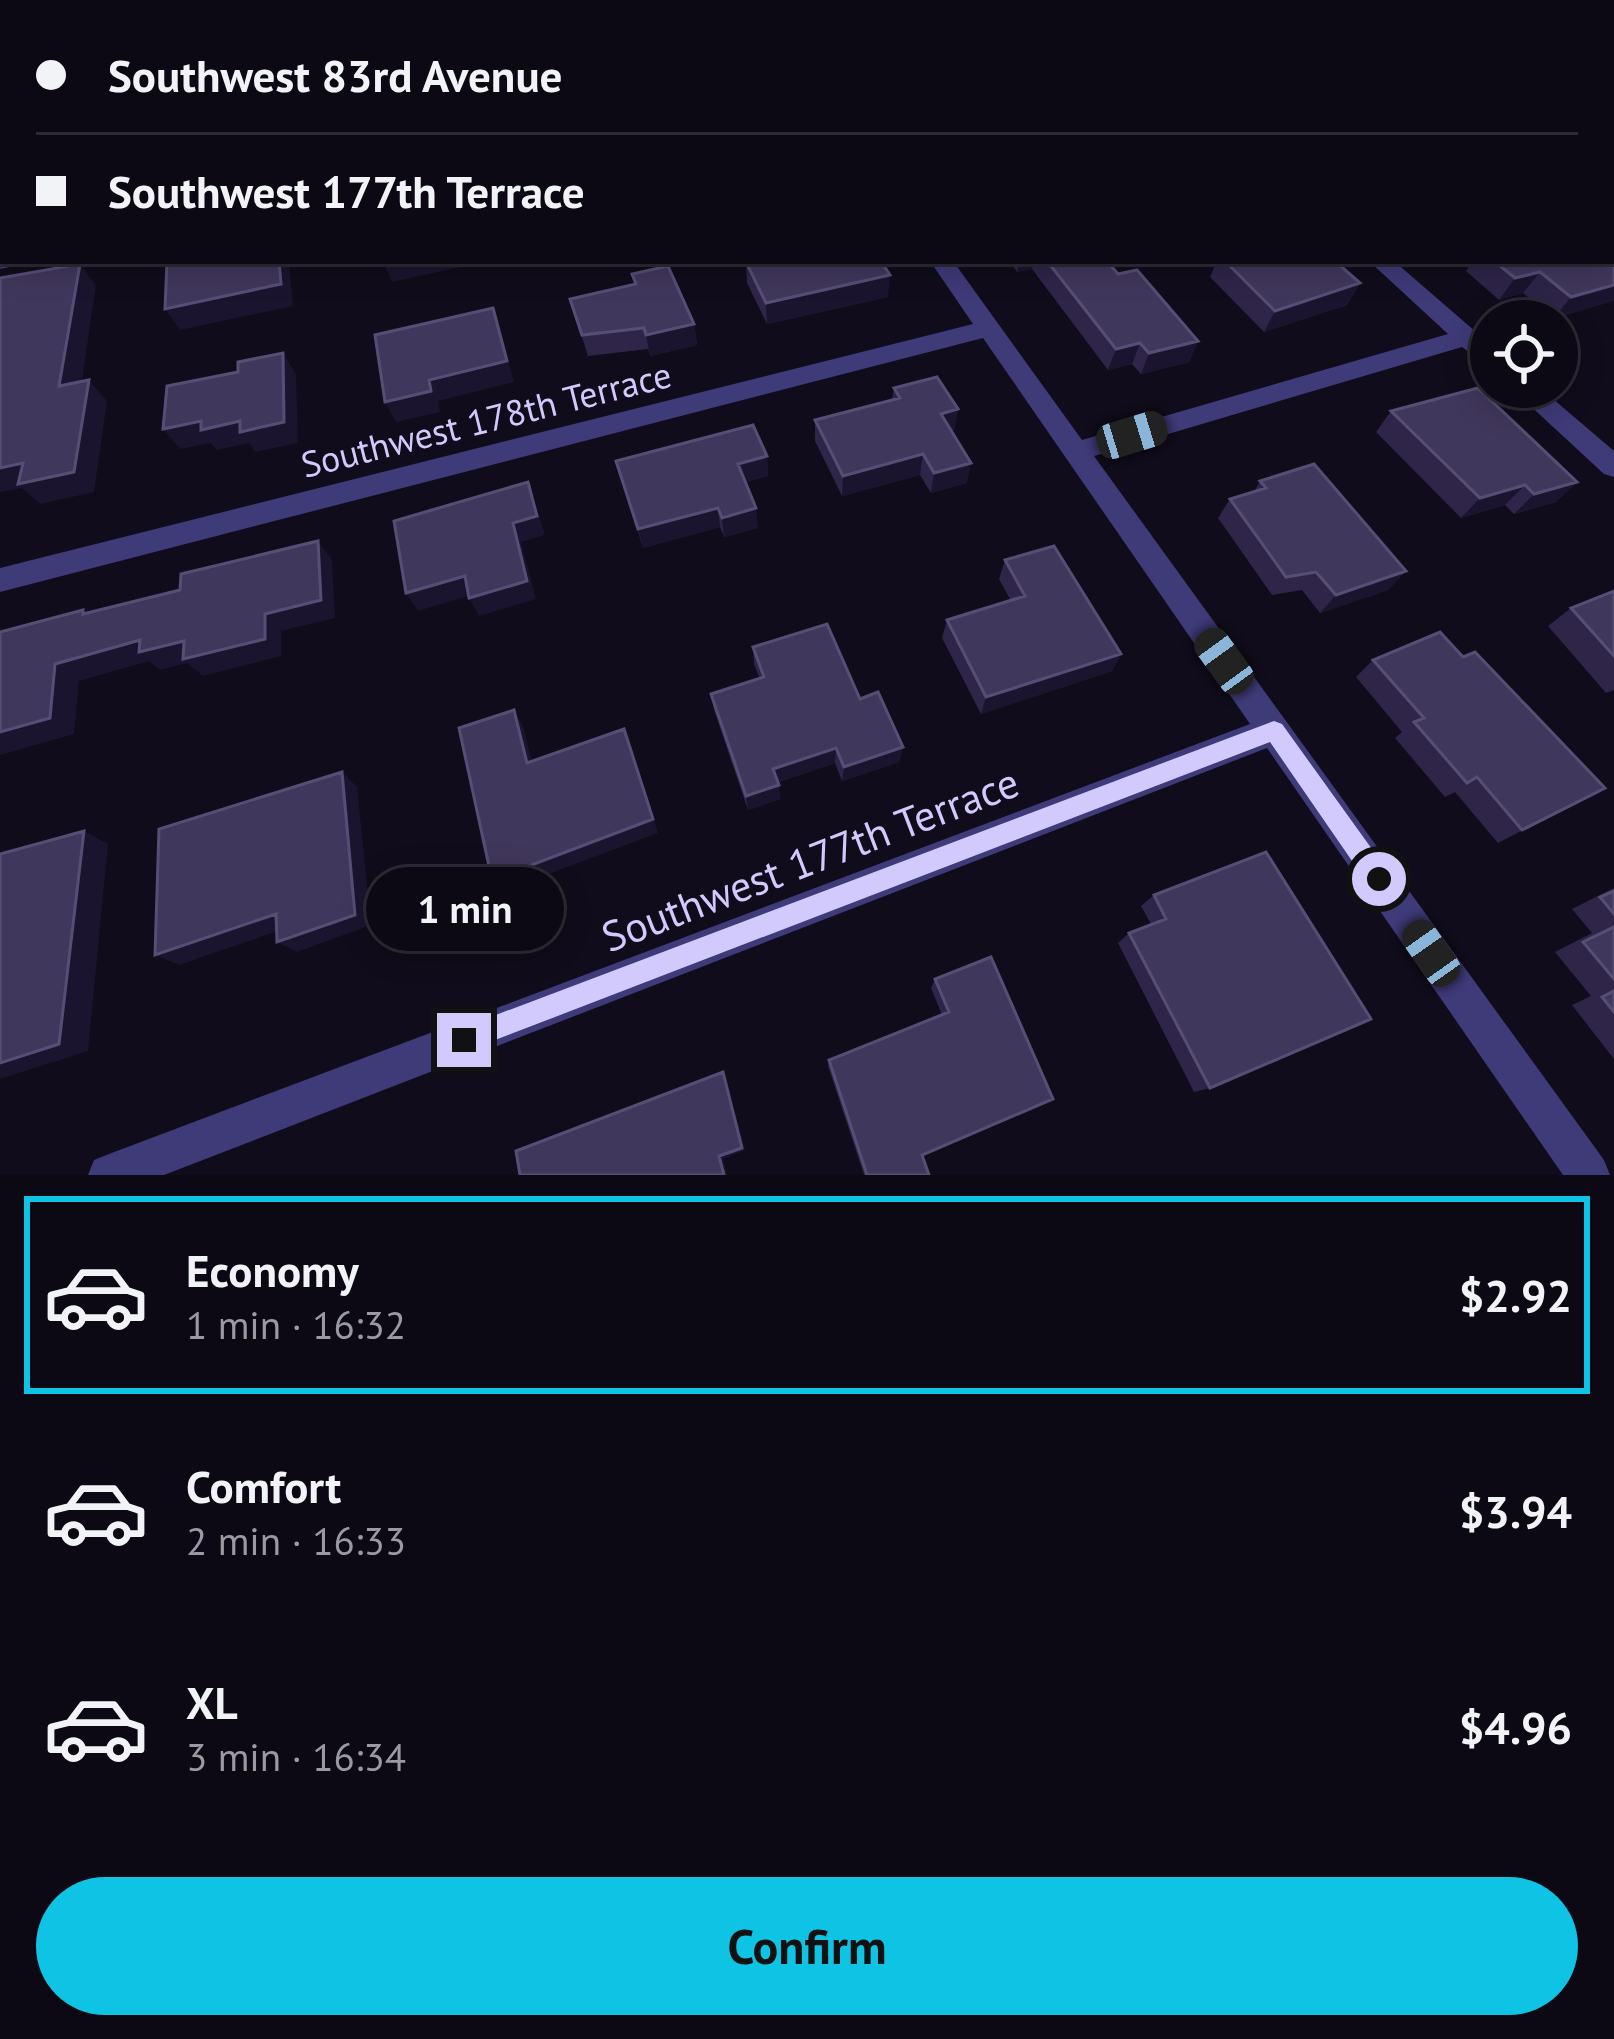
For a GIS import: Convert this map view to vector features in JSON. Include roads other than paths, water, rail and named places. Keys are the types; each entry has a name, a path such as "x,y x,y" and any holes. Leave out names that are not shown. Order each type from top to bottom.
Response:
{"street":[{"path":"943,264 1589,1175"},
{"path":"1383,264 1470,341"},
{"name":"Southwest 178th Terrace","path":"0,580 989,328"},
{"path":"1075,452 1466,337"},
{"path":"1547,408 1614,467"},
{"name":"Southwest 177th Terrace","path":"109,1175 1274,730"}]}
